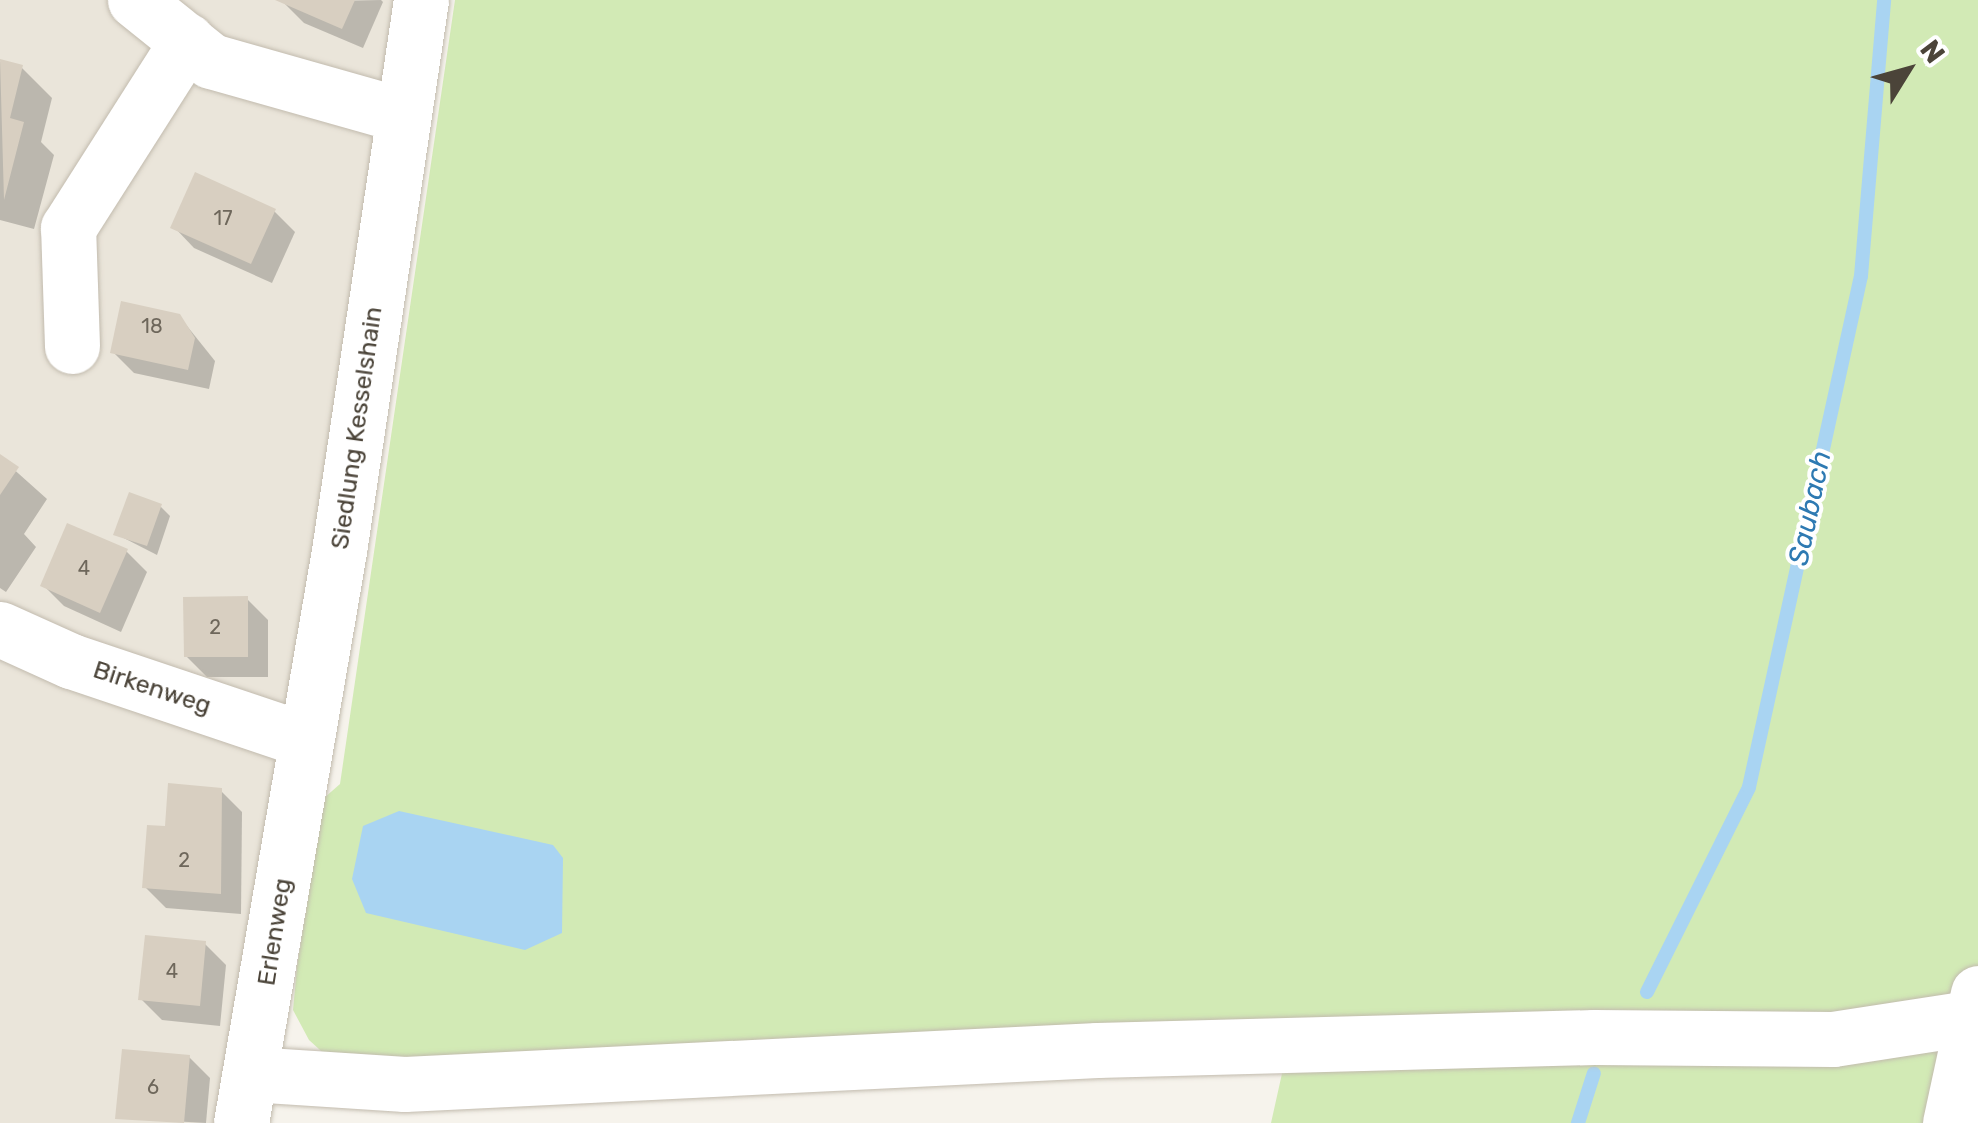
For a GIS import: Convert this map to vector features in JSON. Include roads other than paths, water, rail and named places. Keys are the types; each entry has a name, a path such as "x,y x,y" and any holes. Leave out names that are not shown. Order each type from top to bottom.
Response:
{"street":[{"path":"135,0 211,61 402,114"},
{"name":"Siedlung Kesselshain","path":"306,740 421,0"},
{"path":"72,346 68,228 186,41"},
{"name":"Birkenweg","path":"0,629 70,661 306,740"},
{"name":"Erlenweg","path":"246,1099 306,740"},
{"path":"246,1099 405,1084 1097,1050 1594,1038 1833,1039 1974,1006 1950,1123"}],"water":[{"path":"399,811 553,845 563,858 562,933 525,950 366,913 352,879 363,826"}],"waterway":[{"name":"Saubach","path":"1647,992 1749,787 1861,276 1884,0"},
{"name":"Saubach","path":"1578,1123 1594,1073"}]}
